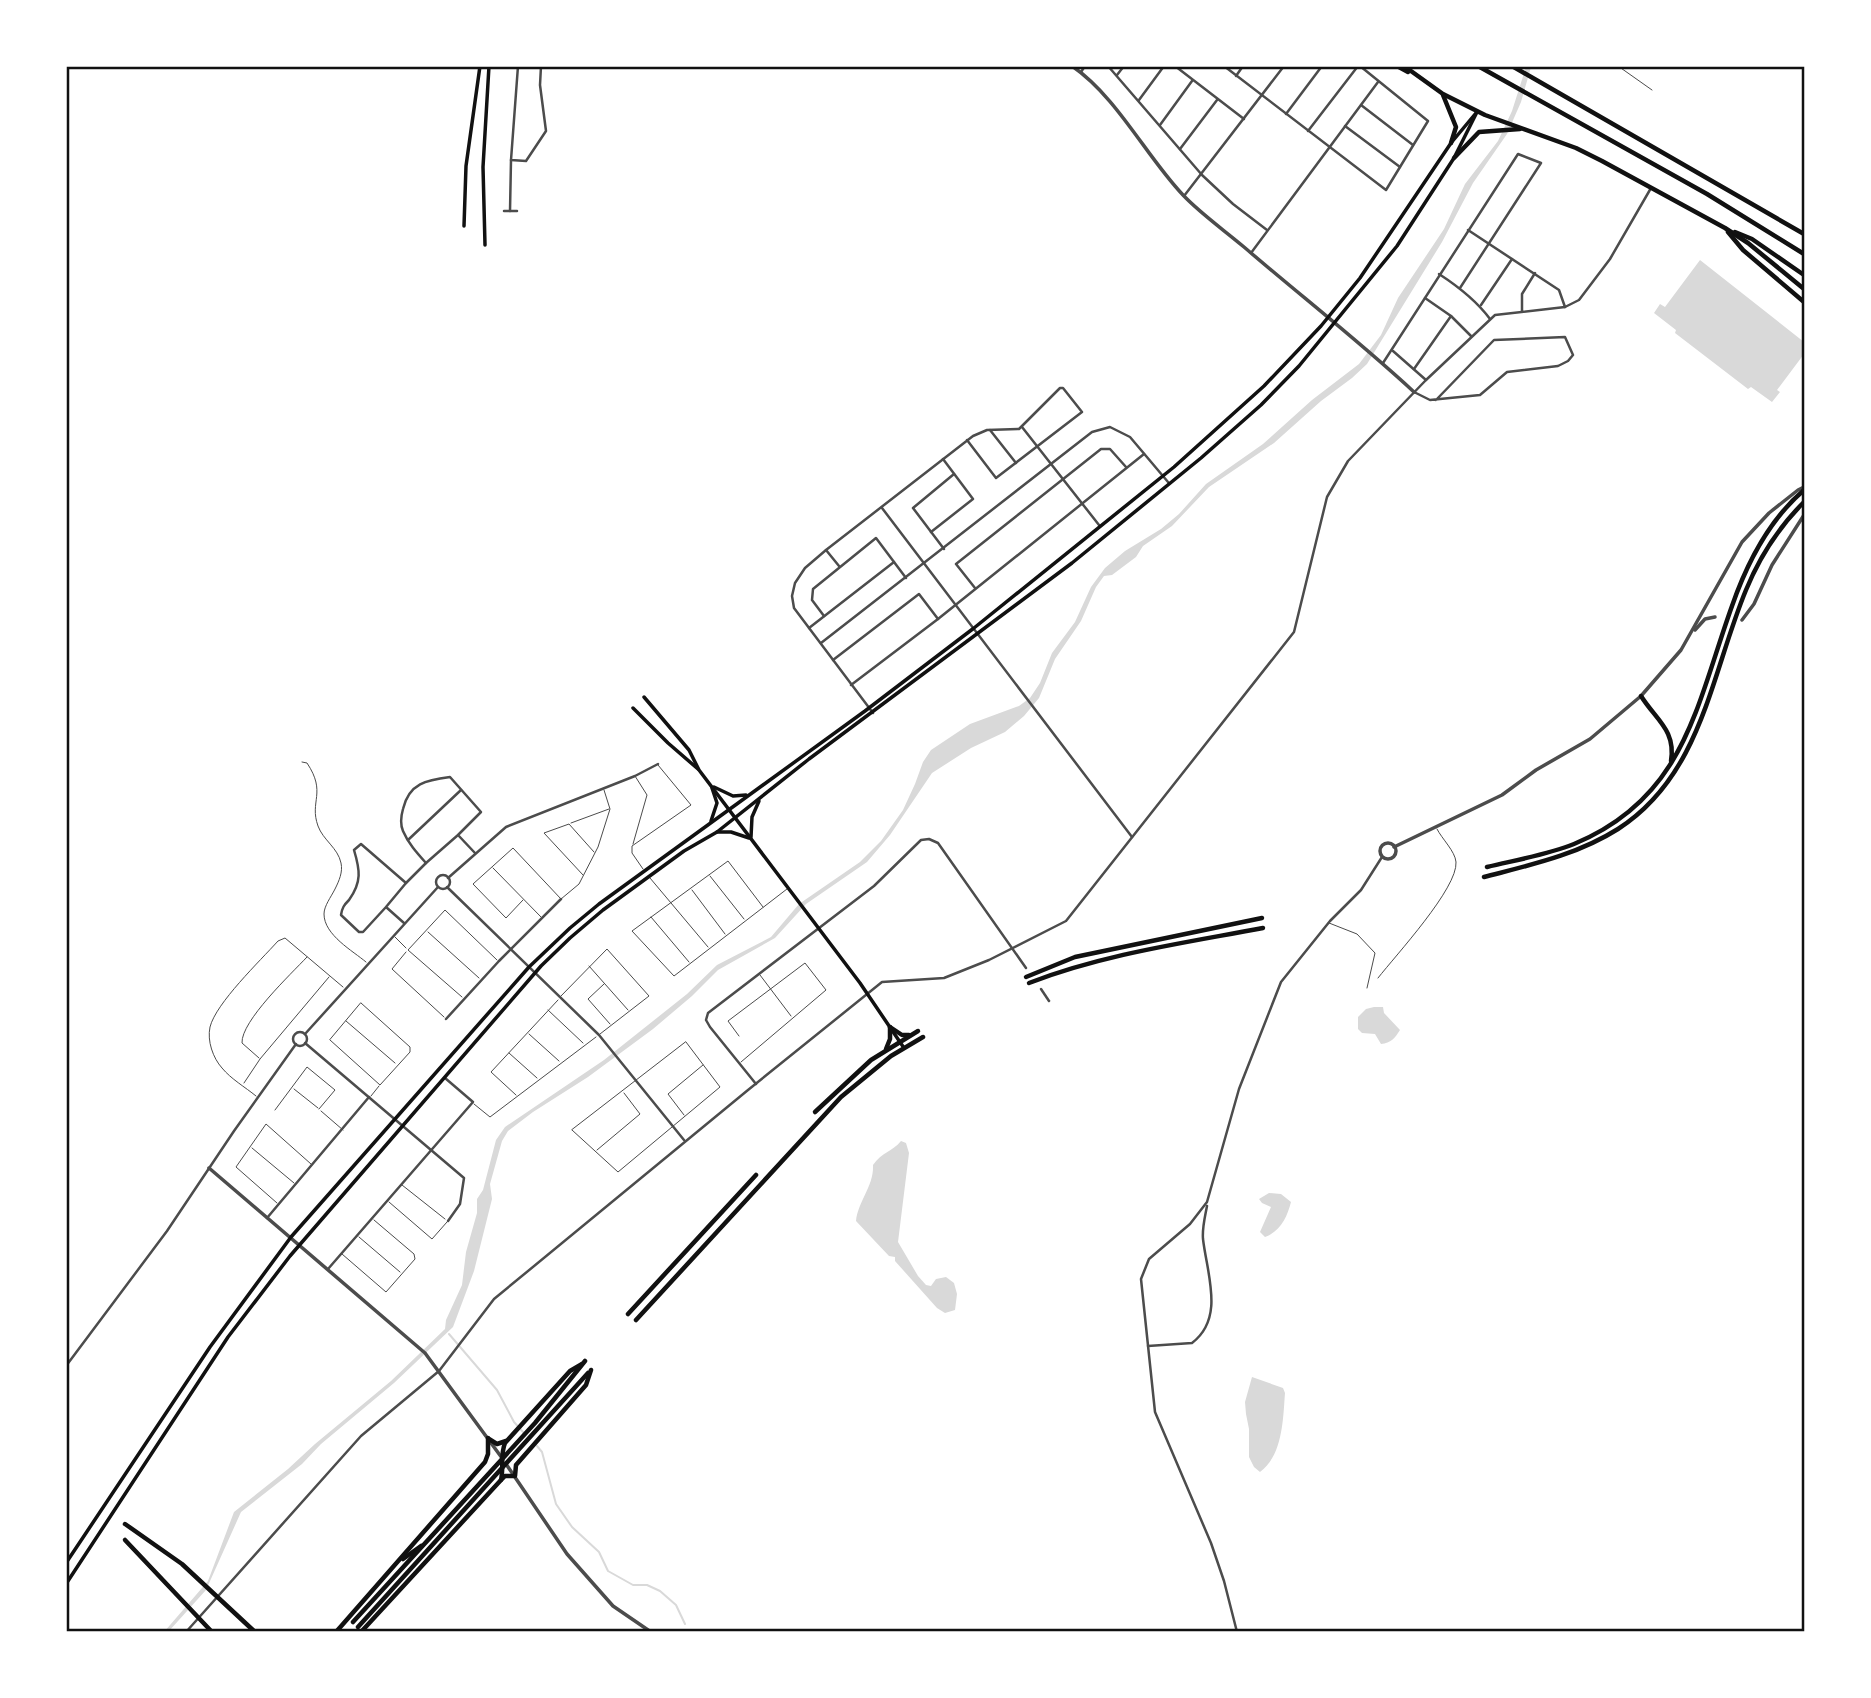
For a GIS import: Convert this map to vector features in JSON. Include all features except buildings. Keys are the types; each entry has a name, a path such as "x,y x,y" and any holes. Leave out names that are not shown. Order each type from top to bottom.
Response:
{"main road":[{"path":"464,226 466,166 480,66"},
{"path":"485,245 483,167 489,66"},
{"path":"1396,66 1421,79"},
{"path":"1406,66 1443,94 1485,115 1576,148 1725,228 1748,243 1804,289"},
{"path":"1478,66 1707,194 1804,254"},
{"path":"1512,66 1804,234"},
{"path":"1443,94 1456,127 1451,144"},
{"path":"66,1563 210,1347 291,1237 529,967 570,928 644,871 974,628 1162,475 1272,378 1360,278 1465,123 1477,111"},
{"path":"66,1584 228,1337 299,1244 535,973 579,929 684,851 717,832 1072,563 1168,482 1201,458 1261,405 1335,324 1397,246 1454,158 1477,111"},
{"path":"1454,158 1479,132 1521,129"},
{"path":"1725,228 1752,239 1804,275"},
{"path":"1725,228 1743,250 1804,302"},
{"path":"1487,867 1550,852 1597,833 1642,800 1671,765 1693,725 1739,586 1763,538 1788,504 1804,489"},
{"path":"1484,877 1552,860 1600,839 1620,828 1647,806 1666,784 1699,728 1747,588 1771,544 1804,502"},
{"path":"1641,696 1673,742 1671,765"},
{"path":"644,697 689,750 699,770"},
{"path":"633,708 699,770 712,786 872,999 904,1048"},
{"path":"712,786 738,797 752,792"},
{"path":"710,822 717,803 712,786"},
{"path":"751,839 752,817 760,799"},
{"path":"717,832 731,832 751,839"},
{"path":"1026,977 1075,957 1262,918"},
{"path":"1029,983 1077,965 1263,928"},
{"path":"815,1112 886,1049 916,1032 902,1035 890,1027"},
{"path":"886,1049 890,1039 890,1027"},
{"path":"636,1320 841,1097 877,1067 923,1037"},
{"path":"628,1314 757,1175"},
{"path":"360,1629 471,1493 535,1423 585,1361 570,1371 509,1438 503,1447 502,1459 504,1468 500,1480"},
{"path":"353,1622 476,1498 591,1370 586,1385 516,1465 514,1476 505,1476 500,1480 408,1581 360,1629"},
{"path":"488,1438 497,1444 509,1438"},
{"path":"335,1632 485,1462 488,1438"},
{"path":"485,1462 492,1459 513,1461 525,1455"},
{"path":"125,1524 182,1564 255,1632"},
{"path":"125,1541 212,1632"},
{"path":"396,1563 431,1544"},
{"path":"408,1581 431,1544"},
{"path":"346,1620 346,1631"}],"street":[{"path":"510,211 518,66"},
{"path":"511,160 526,161 545,134 540,85 541,66"},
{"path":"1072,66 1081,72 1116,110 1184,196 1414,392 1430,400 1436,400 1480,395 1507,372 1558,366 1573,355 1565,337 1494,340 1436,400"},
{"path":"1081,72 1085,66"},
{"path":"1108,66 1202,175 1233,204 1267,230"},
{"path":"1117,75 1124,66"},
{"path":"1138,100 1164,66"},
{"path":"1175,66 1244,119"},
{"path":"1224,66 1329,148 1385,190 1428,121 1359,66 1308,131"},
{"path":"1236,76 1243,66"},
{"path":"1184,196 1284,66"},
{"path":"1286,114 1322,66"},
{"path":"1160,125 1192,81"},
{"path":"1251,253 1378,82"},
{"path":"1180,149 1217,100"},
{"path":"1361,105 1413,145"},
{"path":"1345,126 1400,167"},
{"path":"1383,363 1518,154 1541,163 1460,288"},
{"path":"186,1632 361,1436 439,1371 499,1294 684,1141 882,982 944,978 1066,921 1290,638 1297,624 1327,497 1348,461 1426,380 1495,315 1565,307 1579,300 1629,228 1651,188"},
{"path":"504,211 517,211"},
{"path":"1468,230 1559,290 1565,307"},
{"path":"1480,307 1512,259"},
{"path":"1522,312 1522,294 1535,273"},
{"path":"1439,274 1460,288 1490,319"},
{"path":"1425,298 1451,316 1472,336"},
{"path":"1415,369 1451,316"},
{"path":"1393,351 1426,380"},
{"path":"873,713 793,604 793,587 802,573 826,550 882,508 967,440 977,433 1022,427 1060,388 1063,388 1082,412 996,478 967,440"},
{"path":"1022,427 1099,525"},
{"path":"821,643 1092,432 1110,427 1130,437 1168,482"},
{"path":"990,430 1016,463"},
{"path":"975,589 956,565 1101,449 1110,449 1126,467"},
{"path":"851,685 956,605 1144,454"},
{"path":"931,531 973,499 943,459"},
{"path":"944,549 913,508 954,474"},
{"path":"1689,637 1732,555 1751,530 1798,490 1804,489"},
{"path":"882,508 1133,838"},
{"path":"1742,620 1754,604 1772,565 1804,515"},
{"path":"824,616 814,603 811,593 815,586 876,538 906,578"},
{"path":"826,550 839,566"},
{"path":"809,628 894,562"},
{"path":"833,660 919,594 938,619"},
{"path":"1394,847 1488,803 1536,770 1590,739 1641,696 1705,619 1715,617 1708,612 1706,604"},
{"path":"448,878 514,823 635,776 657,764"},
{"path":"406,883 361,844 354,847 359,881 356,890 341,909 341,915 359,932 363,932 415,873 458,835 481,812 450,777 423,782 405,799 402,829 426,863"},
{"path":"408,840 461,790"},
{"path":"458,835 475,853"},
{"path":"756,1084 710,1027 706,1016 758,973 874,886 918,842 929,839 940,846 1026,968"},
{"path":"1382,857 1380,852 1383,845 1394,847"},
{"path":"1382,857 1392,857 1395,854 1394,847"},
{"path":"1148,1346 1192,1343 1207,1327 1212,1303 1203,1237 1207,1202 1239,1089 1285,976 1306,954 1329,923 1361,890 1382,857"},
{"path":"438,887 438,877 448,878"},
{"path":"447,887 448,878"},
{"path":"438,887 447,887"},
{"path":"305,1034 438,887"},
{"path":"447,887 600,1036 684,1141"},
{"path":"446,1019 481,979 561,899"},
{"path":"386,907 404,923"},
{"path":"1041,989 1049,1001"},
{"path":"296,1044 295,1035 299,1032 305,1034"},
{"path":"305,1034 305,1043"},
{"path":"296,1044 305,1043"},
{"path":"305,1043 464,1178 460,1204 448,1221"},
{"path":"66,1366 167,1231 296,1044"},
{"path":"328,1269 473,1102 445,1078"},
{"path":"267,1218 369,1097"},
{"path":"209,1168 409,1339 435,1365 567,1554 613,1606 651,1632"},
{"path":"1207,1202 1190,1224 1155,1253 1142,1272 1155,1412 1211,1543 1237,1632"}],"lane":[{"path":"1618,66 1651,90"},
{"path":"302,762 307,764 315,775 319,790 315,811 317,824 341,863 340,879 325,910 326,925 368,964"},
{"path":"632,846 691,805 657,764"},
{"path":"635,776 647,795 632,853 709,949"},
{"path":"523,900 506,918 474,884 513,848 561,899 579,884 595,854 610,809 603,788"},
{"path":"584,876 544,833 610,809"},
{"path":"569,824 595,854"},
{"path":"1378,978 1453,878 1455,856 1436,828"},
{"path":"763,907 728,861 632,931 674,976 763,907 790,890"},
{"path":"491,867 541,917"},
{"path":"709,874 745,921"},
{"path":"690,888 726,936"},
{"path":"446,1019 392,969 408,950 445,910 499,961"},
{"path":"651,917 691,963"},
{"path":"1329,923 1357,934 1375,953 1367,988"},
{"path":"426,931 481,979"},
{"path":"393,935 464,999"},
{"path":"258,1097 222,1068 214,1056 210,1041 211,1025 235,989 278,941 285,937 345,989"},
{"path":"473,1102 489,1117 600,1036 649,996 607,949 491,1072 516,1096"},
{"path":"260,1059 245,1047 242,1038 247,1025 307,956"},
{"path":"739,1036 728,1021 805,963 826,990 740,1064"},
{"path":"589,966 630,1011"},
{"path":"758,973 793,1018"},
{"path":"243,1085 260,1059 330,976"},
{"path":"604,983 588,999 612,1025"},
{"path":"369,1097 380,1085 397,1065 410,1052 410,1047 361,1003 330,1040 380,1085"},
{"path":"548,1010 585,1045"},
{"path":"346,1021 397,1065"},
{"path":"527,1033 561,1063"},
{"path":"686,1042 720,1087 618,1172 572,1130 635,1081 686,1042"},
{"path":"509,1053 539,1079"},
{"path":"685,1116 668,1094 704,1065"},
{"path":"275,1110 307,1067 335,1090 319,1109"},
{"path":"293,1087 343,1130"},
{"path":"595,1151 640,1114 622,1090"},
{"path":"279,1204 236,1167 265,1124 313,1166"},
{"path":"250,1146 296,1185"},
{"path":"388,1201 432,1240 448,1221 402,1185"},
{"path":"342,1254 386,1292 415,1259 414,1254 372,1219"},
{"path":"358,1236 402,1274"}],"shaded area":[{"path":"1526,67 1531,67 1521,102 1507,134 1473,183 1442,242 1367,364 1274,443 1209,487 1172,526 1143,546 1136,557 1112,575 1104,576 1096,587 1081,621 1055,659 1039,698 1024,716 1005,732 971,748 932,773 890,835 867,862 806,904 775,938 718,970 653,1029 508,1131 502,1141 490,1184 492,1199 474,1271 453,1327 302,1464 241,1512 206,1590 169,1631 164,1632 208,1581 234,1512 391,1381 445,1329 446,1320 462,1285 466,1252 477,1213 477,1199 483,1190 496,1140 505,1127 604,1060 687,994 717,965 771,937 799,904 860,862 881,841 903,810 923,762 931,750 970,724 1019,706 1030,698 1040,683 1052,653 1075,622 1091,587 1105,568 1125,551 1161,529 1179,514 1206,484 1263,444 1312,400 1359,364 1381,335 1398,298 1444,229 1465,184 1498,141 1512,111"},
{"path":"1700,260 1804,342 1804,354 1777,390 1780,392 1772,402 1751,387 1748,389 1675,333 1676,330 1654,313 1660,304 1665,307"},
{"path":"1383,1007 1384,1013 1400,1030 1387,1043 1381,1044 1375,1034 1362,1033 1358,1029 1358,1017 1366,1009"},
{"path":"901,1141 906,1143 909,1153 898,1242 926,1285 931,1286 936,1279 946,1277 954,1283 957,1294 955,1310 945,1313 937,1308 895,1261 895,1257 889,1256 856,1221 871,1180 873,1165"},
{"path":"1269,1193 1281,1194 1291,1202 1282,1223 1265,1237 1260,1232 1271,1207 1259,1199"},
{"path":"1252,1377 1283,1388 1285,1393 1277,1446 1268,1465 1260,1472 1249,1457 1245,1402"}],"waterway":[{"path":"449,1334 497,1390 514,1422 523,1432"},
{"path":"537,1446 542,1452 556,1504 572,1527 599,1552 608,1571 633,1585 647,1585 660,1591 676,1605 685,1624"}]}
